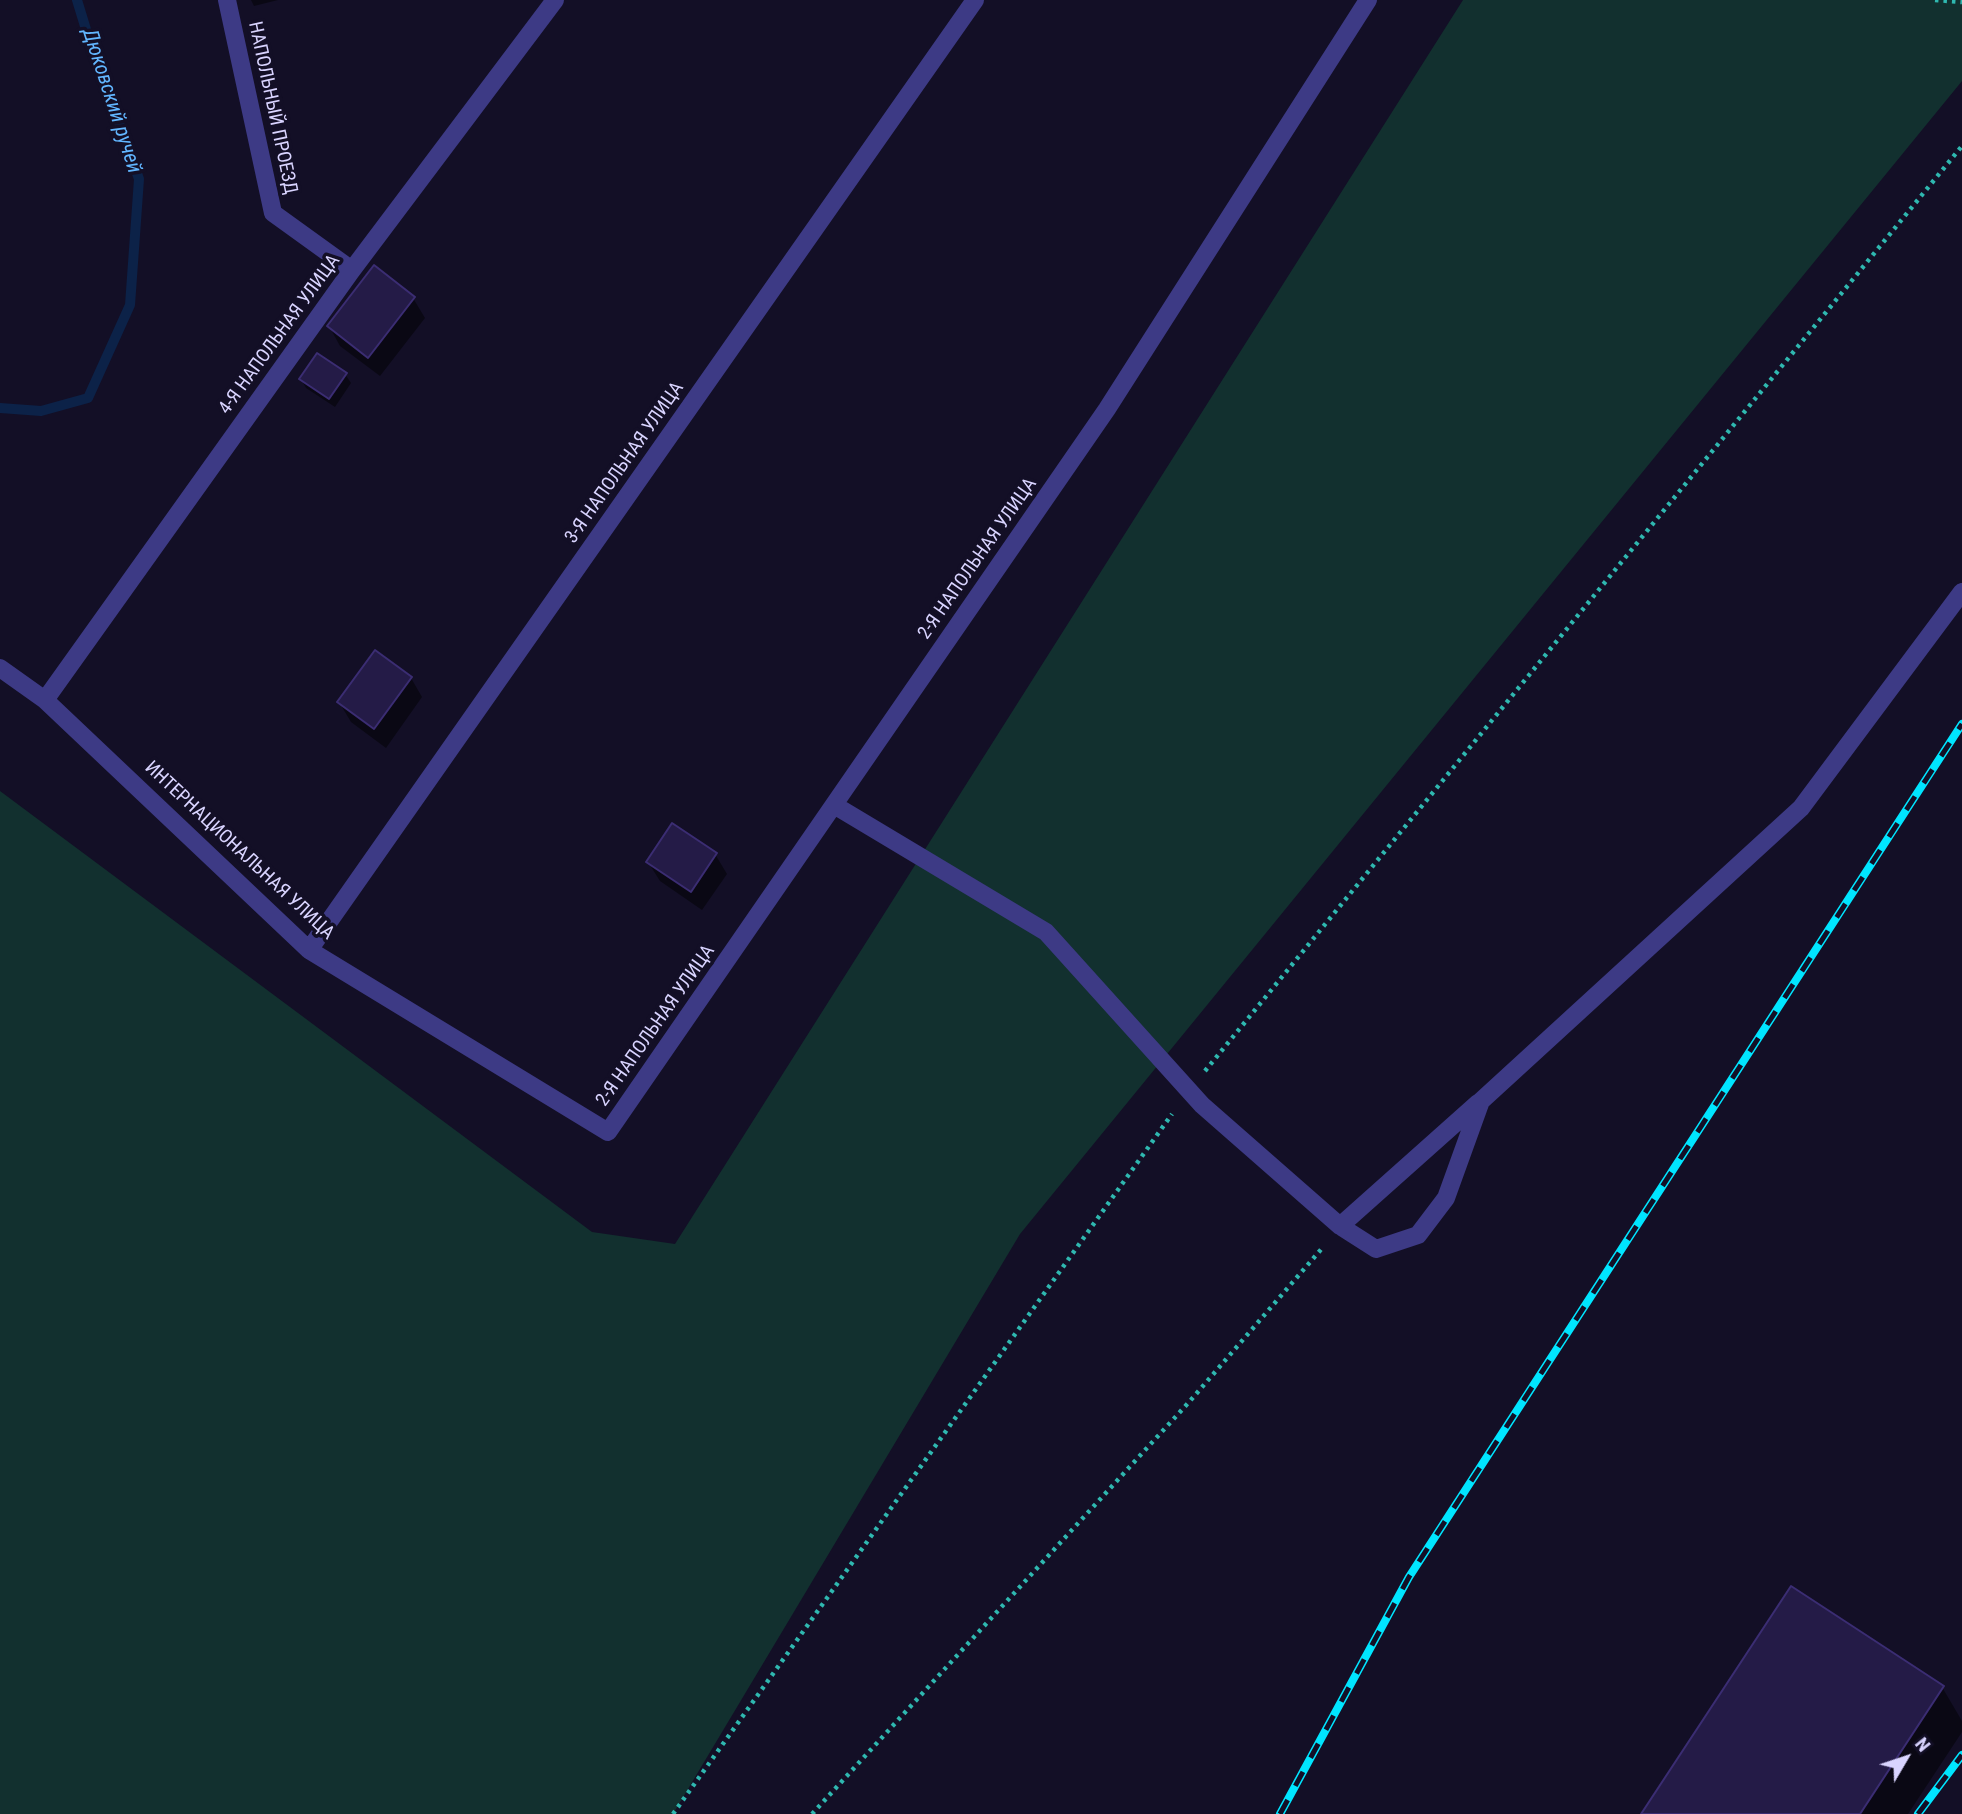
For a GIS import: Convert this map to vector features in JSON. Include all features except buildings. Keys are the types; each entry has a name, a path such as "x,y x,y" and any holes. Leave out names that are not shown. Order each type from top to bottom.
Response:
{"street":[{"name":"НАПОЛЬНЫЙ ПРОЕЗД","path":"226,0 273,213 352,270"},
{"name":"4-Я НАПОЛЬНАЯ УЛИЦА","path":"45,699 352,270 555,0"},
{"name":"3-Я НАПОЛЬНАЯ УЛИЦА","path":"309,950 975,0"},
{"name":"2-Я НАПОЛЬНАЯ УЛИЦА","path":"608,1132 1107,409 1368,0"},
{"path":"1340,1226 1481,1101 1801,808 1962,593"},
{"name":"ИНТЕРНАЦИОНАЛЬНАЯ УЛИЦА","path":"0,668 45,699 309,950 608,1132"},
{"path":"834,805 1046,932 1202,1105 1340,1226 1376,1250 1418,1235 1446,1198 1481,1101"}],"path":[{"path":"1936,0 1962,2"},
{"path":"673,1814 1189,1090 1962,146"},
{"path":"812,1814 1190,1401 1340,1226"}],"green space":[{"path":"1463,0 1962,0 1962,81 1020,1234 673,1814 0,1814 0,791 592,1232 675,1244"}],"waterway":[{"name":"Дюковский ручей","path":"0,408 41,411 88,398 130,305 139,179 77,0"}],"railway":[{"path":"1280,1814 1409,1577 1962,724"},
{"path":"1918,1814 1962,1755"}]}
